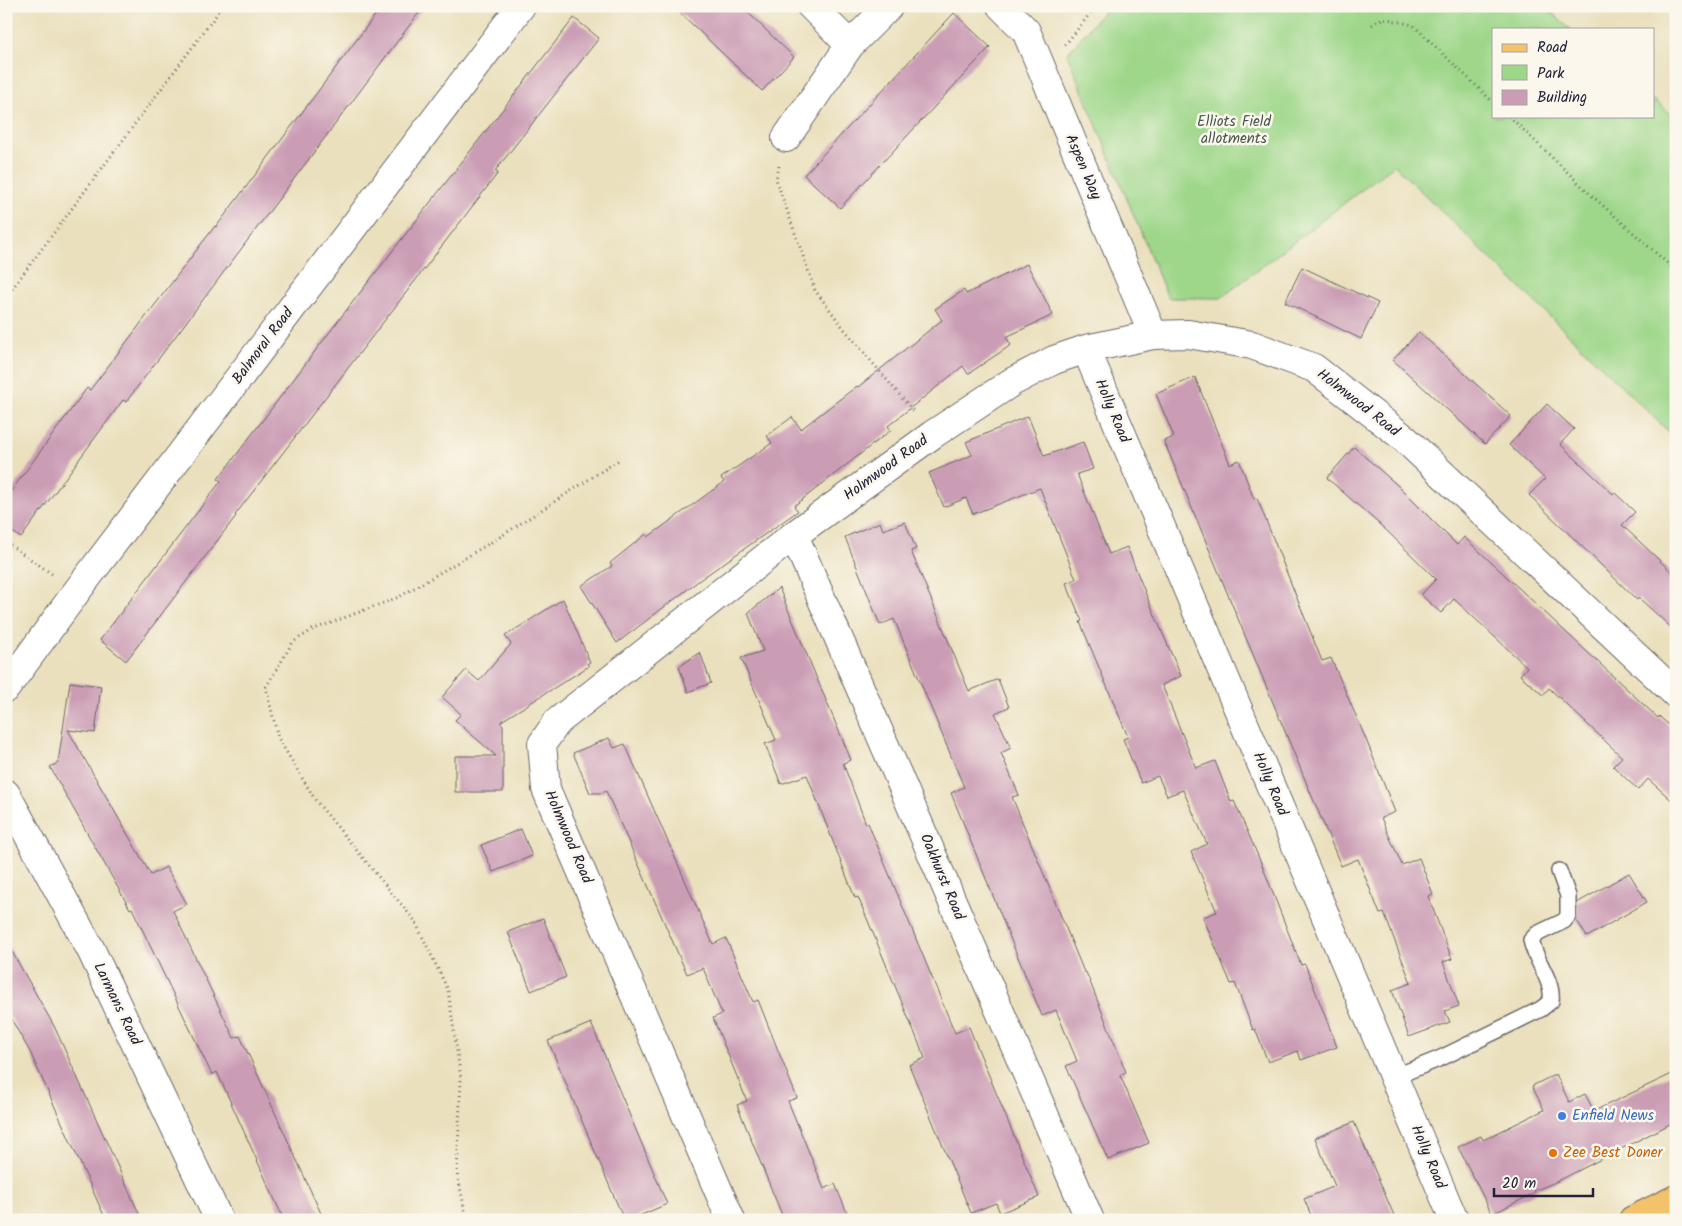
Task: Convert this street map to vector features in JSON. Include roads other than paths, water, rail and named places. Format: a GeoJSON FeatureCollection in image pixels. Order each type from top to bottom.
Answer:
{"type":"FeatureCollection","features":[{"type":"Feature","properties":{"kind":"main road"},"geometry":{"type":"LineString","coordinates":[[1633,1220],[1676,1200]]}},
{"type":"Feature","properties":{"kind":"street","name":"Balmoral Road"},"geometry":{"type":"LineString","coordinates":[[6,688],[77,591],[521,6]]}},
{"type":"Feature","properties":{"kind":"street"},"geometry":{"type":"LineString","coordinates":[[811,6],[850,45]]}},
{"type":"Feature","properties":{"kind":"street"},"geometry":{"type":"LineString","coordinates":[[786,138],[850,45],[888,6]]}},
{"type":"Feature","properties":{"kind":"street","name":"Aspen Way"},"geometry":{"type":"LineString","coordinates":[[1002,6],[1026,31],[1153,336]]}},
{"type":"Feature","properties":{"kind":"street","name":"Holmwood Road"},"geometry":{"type":"LineString","coordinates":[[732,1220],[546,789],[542,744],[556,722],[794,535],[932,435],[1012,382],[1054,360],[1086,349],[1153,336],[1188,334],[1252,345],[1314,368],[1404,438],[1676,694]]}},
{"type":"Feature","properties":{"kind":"street","name":"Holly Road"},"geometry":{"type":"LineString","coordinates":[[1086,349],[1454,1220]]}},
{"type":"Feature","properties":{"kind":"street","name":"Oakhurst Road"},"geometry":{"type":"LineString","coordinates":[[794,535],[1090,1220]]}},
{"type":"Feature","properties":{"kind":"street","name":"Larmans Road"},"geometry":{"type":"LineString","coordinates":[[6,794],[91,950],[219,1220]]}},
{"type":"Feature","properties":{"kind":"lane"},"geometry":{"type":"LineString","coordinates":[[1394,1077],[1442,1058],[1541,1010],[1551,1001],[1552,992],[1533,950],[1531,940],[1537,934],[1564,921],[1568,916],[1568,896],[1559,871]]}},
{"type":"Feature","properties":{"kind":"place","name":"Enfield News"},"geometry":{"type":"Point","coordinates":[1562,1116]}},
{"type":"Feature","properties":{"kind":"place","name":"Zee Best Doner"},"geometry":{"type":"Point","coordinates":[1553,1153]}},
{"type":"Feature","properties":{"kind":"park label","name":"Elliots Field allotments"},"geometry":{"type":"Point","coordinates":[1234,130]}}]}
